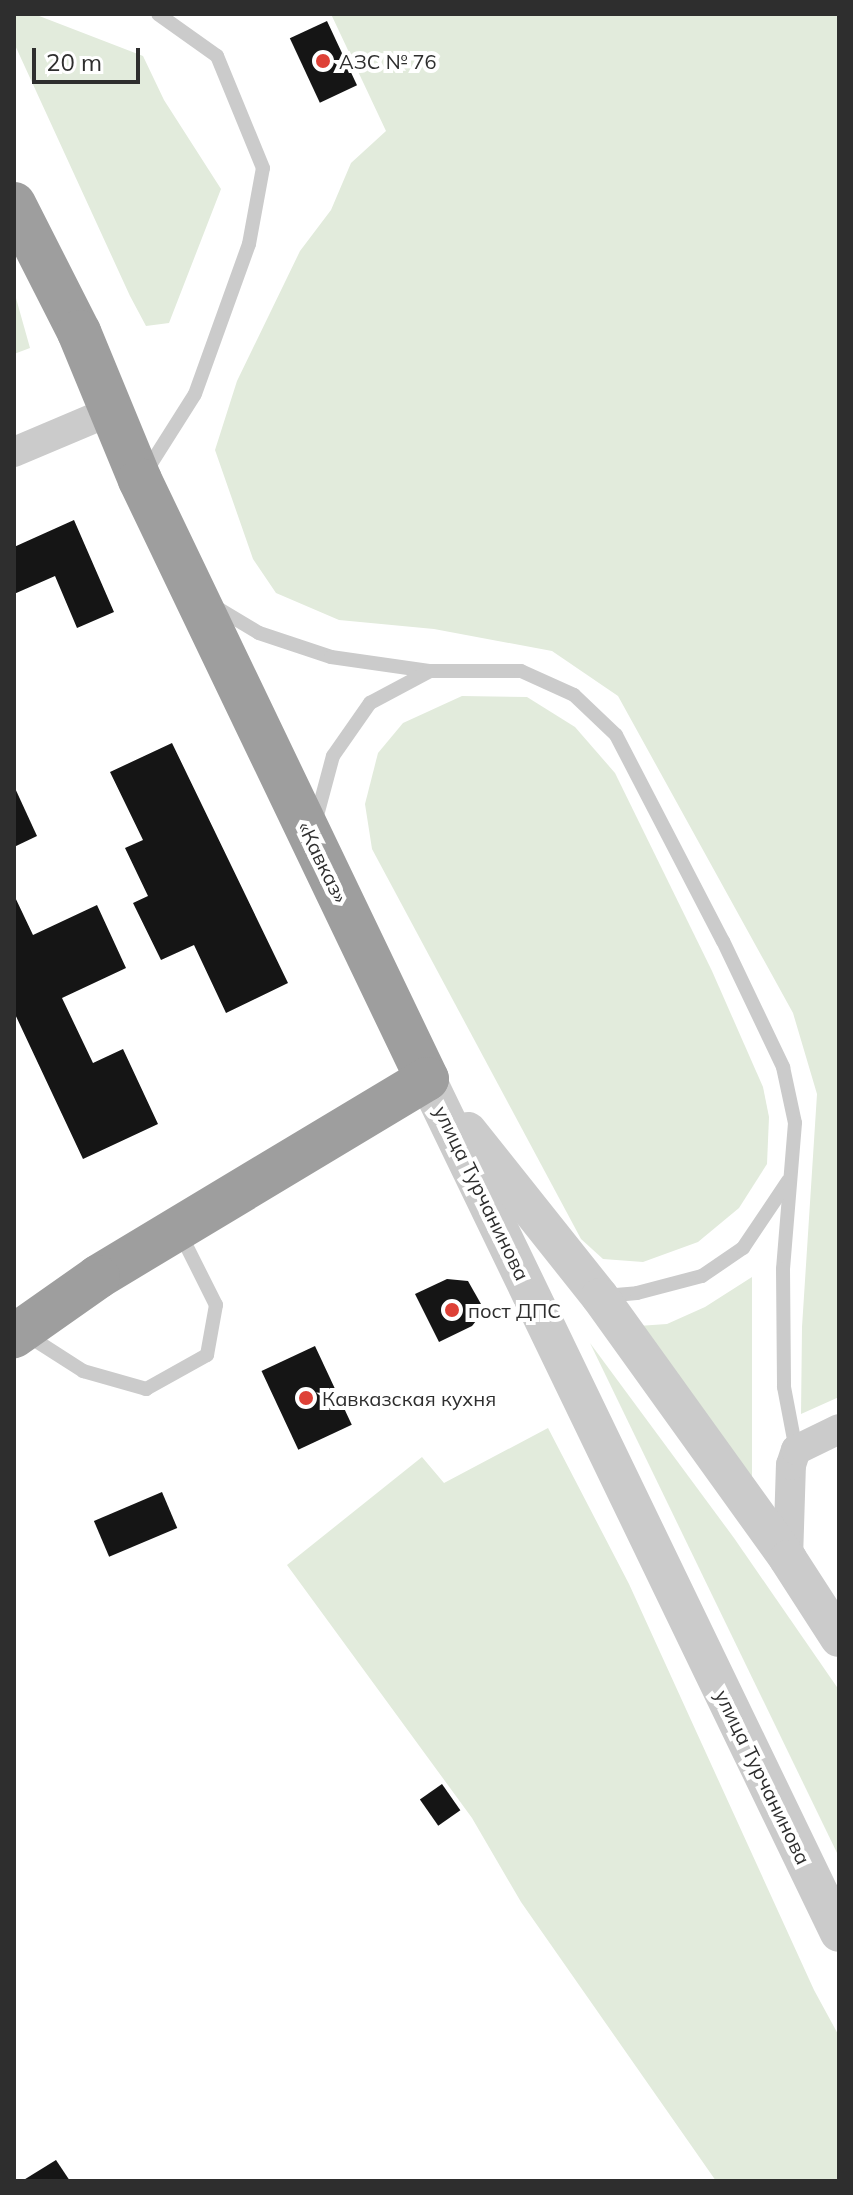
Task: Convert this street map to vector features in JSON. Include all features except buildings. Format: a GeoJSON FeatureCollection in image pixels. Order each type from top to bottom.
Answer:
{"type":"FeatureCollection","features":[{"type":"Feature","properties":{"kind":"highway","name":"«Кавказ»"},"geometry":{"type":"LineString","coordinates":[[14,204],[79,332],[140,480],[427,1079]]}},
{"type":"Feature","properties":{"kind":"highway"},"geometry":{"type":"LineString","coordinates":[[16,1331],[98,1277],[427,1079]]}},
{"type":"Feature","properties":{"kind":"street"},"geometry":{"type":"LineString","coordinates":[[14,452],[111,411]]}},
{"type":"Feature","properties":{"kind":"street","name":"улица Турчанинова"},"geometry":{"type":"LineString","coordinates":[[427,1079],[600,1297],[788,1559],[839,1638]]}},
{"type":"Feature","properties":{"kind":"street","name":"улица Турчанинова"},"geometry":{"type":"LineString","coordinates":[[427,1079],[839,1933]]}},
{"type":"Feature","properties":{"kind":"street"},"geometry":{"type":"LineString","coordinates":[[788,1559],[791,1465],[796,1450],[839,1429]]}},
{"type":"Feature","properties":{"kind":"lane"},"geometry":{"type":"LineString","coordinates":[[140,480],[195,394],[249,244],[263,168],[217,56],[158,14]]}},
{"type":"Feature","properties":{"kind":"lane"},"geometry":{"type":"LineString","coordinates":[[195,595],[259,633],[331,657],[430,671],[521,671],[574,695],[616,735],[723,941],[783,1067],[795,1123],[783,1269],[784,1387],[796,1450]]}},
{"type":"Feature","properties":{"kind":"lane"},"geometry":{"type":"LineString","coordinates":[[311,838],[333,756],[370,703],[430,671]]}},
{"type":"Feature","properties":{"kind":"lane"},"geometry":{"type":"LineString","coordinates":[[600,1297],[637,1293],[702,1276],[743,1248],[791,1177]]}},
{"type":"Feature","properties":{"kind":"lane"},"geometry":{"type":"LineString","coordinates":[[16,1331],[83,1371],[146,1389],[207,1355],[216,1305],[178,1229]]}},
{"type":"Feature","properties":{"kind":"green space"},"geometry":{"type":"Polygon","coordinates":[[[14,14],[34,14],[143,56],[164,100],[221,189],[169,323],[146,326],[130,296],[14,43],[14,14]]]}},
{"type":"Feature","properties":{"kind":"green space"},"geometry":{"type":"Polygon","coordinates":[[[331,14],[839,14],[839,1397],[801,1414],[802,1327],[817,1094],[793,1013],[618,696],[552,651],[434,629],[339,620],[276,593],[253,559],[215,450],[237,381],[300,251],[331,210],[351,163],[386,131],[331,14]]]}},
{"type":"Feature","properties":{"kind":"green space"},"geometry":{"type":"Polygon","coordinates":[[[14,291],[30,348],[14,354],[14,291]]]}},
{"type":"Feature","properties":{"kind":"green space"},"geometry":{"type":"Polygon","coordinates":[[[462,696],[527,697],[575,727],[615,773],[712,971],[763,1087],[769,1117],[767,1164],[739,1208],[698,1242],[643,1262],[603,1259],[581,1239],[372,849],[365,804],[378,753],[403,723],[462,696]]]}},
{"type":"Feature","properties":{"kind":"green space"},"geometry":{"type":"Polygon","coordinates":[[[752,1277],[752,1479],[638,1326],[667,1324],[705,1307],[752,1277]]]}},
{"type":"Feature","properties":{"kind":"green space"},"geometry":{"type":"Polygon","coordinates":[[[590,1343],[734,1538],[839,1690],[839,1857],[590,1343]]]}},
{"type":"Feature","properties":{"kind":"green space"},"geometry":{"type":"Polygon","coordinates":[[[548,1428],[629,1584],[814,1990],[839,2036],[839,2181],[716,2181],[521,1902],[472,1818],[287,1565],[422,1457],[444,1483],[548,1428]]]}},
{"type":"Feature","properties":{"kind":"place","name":"АЗС № 76"},"geometry":{"type":"Point","coordinates":[323,61]}},
{"type":"Feature","properties":{"kind":"place","name":"пост ДПС"},"geometry":{"type":"Point","coordinates":[452,1310]}},
{"type":"Feature","properties":{"kind":"place","name":"Кавказская кухня"},"geometry":{"type":"Point","coordinates":[306,1398]}}]}
